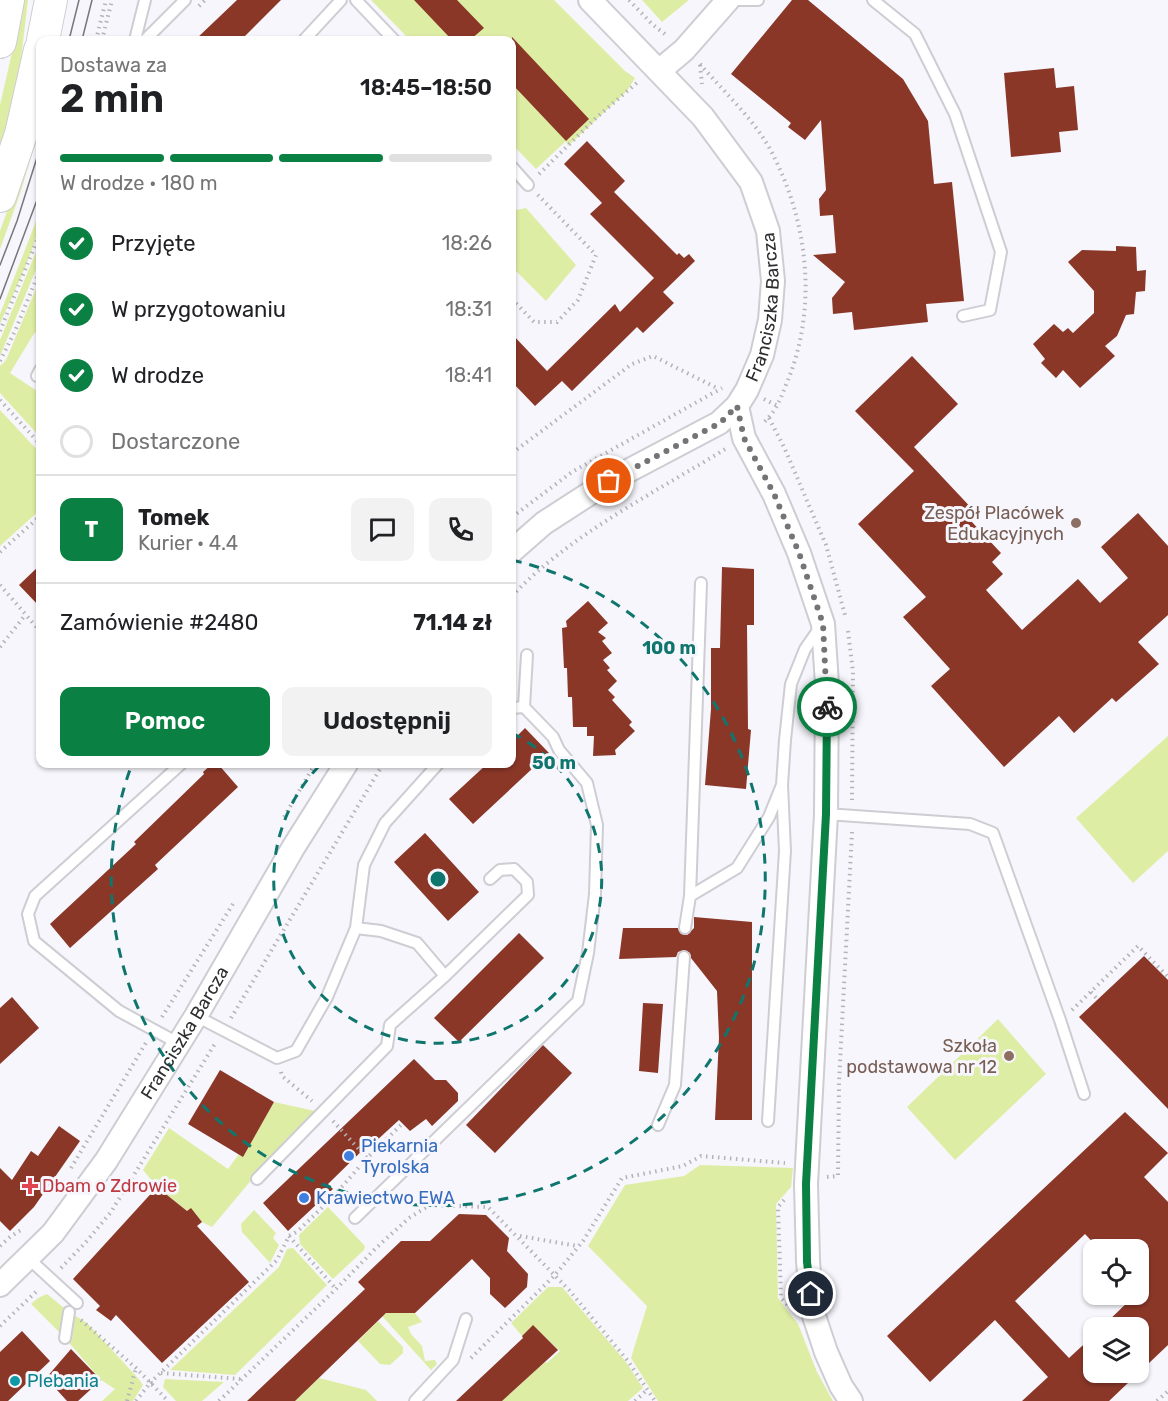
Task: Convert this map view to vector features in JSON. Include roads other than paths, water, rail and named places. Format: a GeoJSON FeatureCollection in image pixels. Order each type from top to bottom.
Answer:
{"type":"FeatureCollection","features":[{"type":"Feature","properties":{"kind":"main road"},"geometry":{"type":"LineString","coordinates":[[0,42],[8,0]]}},
{"type":"Feature","properties":{"kind":"main road"},"geometry":{"type":"LineString","coordinates":[[44,36],[51,0]]}},
{"type":"Feature","properties":{"kind":"main road"},"geometry":{"type":"LineString","coordinates":[[0,196],[21,134],[36,68]]}},
{"type":"Feature","properties":{"kind":"street","name":"Franciszka Barcza"},"geometry":{"type":"LineString","coordinates":[[516,548],[544,523],[609,481],[720,423],[737,406],[747,390],[762,355],[770,320],[772,281],[768,231],[751,182],[703,117],[651,75],[590,0]]}},
{"type":"Feature","properties":{"kind":"street"},"geometry":{"type":"LineString","coordinates":[[651,75],[684,50],[728,0]]}},
{"type":"Feature","properties":{"kind":"street"},"geometry":{"type":"LineString","coordinates":[[737,406],[744,438],[774,494],[799,553],[823,624],[827,684],[826,814],[806,1184],[807,1262],[812,1310],[826,1352],[841,1386],[851,1401]]}},
{"type":"Feature","properties":{"kind":"street","name":"Franciszka Barcza"},"geometry":{"type":"LineString","coordinates":[[2,1278],[28,1258],[53,1233],[106,1161],[196,1016],[293,848],[343,768]]}},
{"type":"Feature","properties":{"kind":"lane"},"geometry":{"type":"LineString","coordinates":[[136,36],[145,0]]}},
{"type":"Feature","properties":{"kind":"lane"},"geometry":{"type":"LineString","coordinates":[[149,36],[185,0]]}},
{"type":"Feature","properties":{"kind":"lane"},"geometry":{"type":"LineString","coordinates":[[308,36],[340,0]]}},
{"type":"Feature","properties":{"kind":"lane"},"geometry":{"type":"LineString","coordinates":[[356,0],[390,36]]}},
{"type":"Feature","properties":{"kind":"lane"},"geometry":{"type":"LineString","coordinates":[[738,0],[758,0]]}},
{"type":"Feature","properties":{"kind":"lane"},"geometry":{"type":"LineString","coordinates":[[873,0],[915,34],[955,114],[1001,252],[990,310],[963,316]]}},
{"type":"Feature","properties":{"kind":"lane"},"geometry":{"type":"LineString","coordinates":[[516,172],[528,185]]}},
{"type":"Feature","properties":{"kind":"lane"},"geometry":{"type":"LineString","coordinates":[[685,928],[690,896],[701,583]]}},
{"type":"Feature","properties":{"kind":"lane"},"geometry":{"type":"LineString","coordinates":[[768,1121],[785,851],[782,785],[791,684],[805,649],[823,624]]}},
{"type":"Feature","properties":{"kind":"lane"},"geometry":{"type":"LineString","coordinates":[[355,1218],[578,1001],[588,953],[595,894],[597,825],[587,783],[559,750],[553,737],[524,707],[527,655]]}},
{"type":"Feature","properties":{"kind":"lane"},"geometry":{"type":"LineString","coordinates":[[516,708],[524,707]]}},
{"type":"Feature","properties":{"kind":"lane"},"geometry":{"type":"LineString","coordinates":[[177,768],[35,896],[28,914],[34,941],[119,1011],[178,1043]]}},
{"type":"Feature","properties":{"kind":"lane"},"geometry":{"type":"LineString","coordinates":[[196,1016],[277,1058],[296,1051],[327,998],[356,928],[364,865],[385,823],[434,768]]}},
{"type":"Feature","properties":{"kind":"lane"},"geometry":{"type":"LineString","coordinates":[[690,896],[736,868],[769,817],[782,785]]}},
{"type":"Feature","properties":{"kind":"lane"},"geometry":{"type":"LineString","coordinates":[[826,814],[970,824],[993,833],[1084,1094]]}},
{"type":"Feature","properties":{"kind":"lane"},"geometry":{"type":"LineString","coordinates":[[257,1179],[387,1046],[390,1025],[445,976],[528,895],[527,882],[514,868],[500,870],[490,879]]}},
{"type":"Feature","properties":{"kind":"lane"},"geometry":{"type":"LineString","coordinates":[[356,928],[381,931],[417,943],[445,976]]}},
{"type":"Feature","properties":{"kind":"lane"},"geometry":{"type":"LineString","coordinates":[[658,1125],[675,1085],[684,957]]}},
{"type":"Feature","properties":{"kind":"lane"},"geometry":{"type":"LineString","coordinates":[[28,1258],[77,1303]]}},
{"type":"Feature","properties":{"kind":"lane"},"geometry":{"type":"LineString","coordinates":[[64,1338],[69,1312]]}},
{"type":"Feature","properties":{"kind":"lane"},"geometry":{"type":"LineString","coordinates":[[415,1401],[453,1359],[466,1319]]}},
{"type":"Feature","properties":{"kind":"tram line"},"geometry":{"type":"LineString","coordinates":[[70,36],[79,0]]}},
{"type":"Feature","properties":{"kind":"tram line"},"geometry":{"type":"LineString","coordinates":[[83,36],[92,0]]}},
{"type":"Feature","properties":{"kind":"tram line"},"geometry":{"type":"LineString","coordinates":[[0,265],[36,161]]}},
{"type":"Feature","properties":{"kind":"tram line"},"geometry":{"type":"LineString","coordinates":[[0,299],[36,203]]}},
{"type":"Feature","properties":{"kind":"place","name":"Zespół Placówek Edukacyjnych"},"geometry":{"type":"Point","coordinates":[1076,523]}},
{"type":"Feature","properties":{"kind":"place","name":"Szkoła podstawowa nr 12"},"geometry":{"type":"Point","coordinates":[1009,1056]}},
{"type":"Feature","properties":{"kind":"place","name":"Piekarnia Tyrolska"},"geometry":{"type":"Point","coordinates":[349,1156]}},
{"type":"Feature","properties":{"kind":"place","name":"Dbam o Zdrowie"},"geometry":{"type":"Point","coordinates":[30,1186]}},
{"type":"Feature","properties":{"kind":"place","name":"Krawiectwo EWA"},"geometry":{"type":"Point","coordinates":[304,1198]}},
{"type":"Feature","properties":{"kind":"place","name":"Plebania"},"geometry":{"type":"Point","coordinates":[15,1381]}}]}
